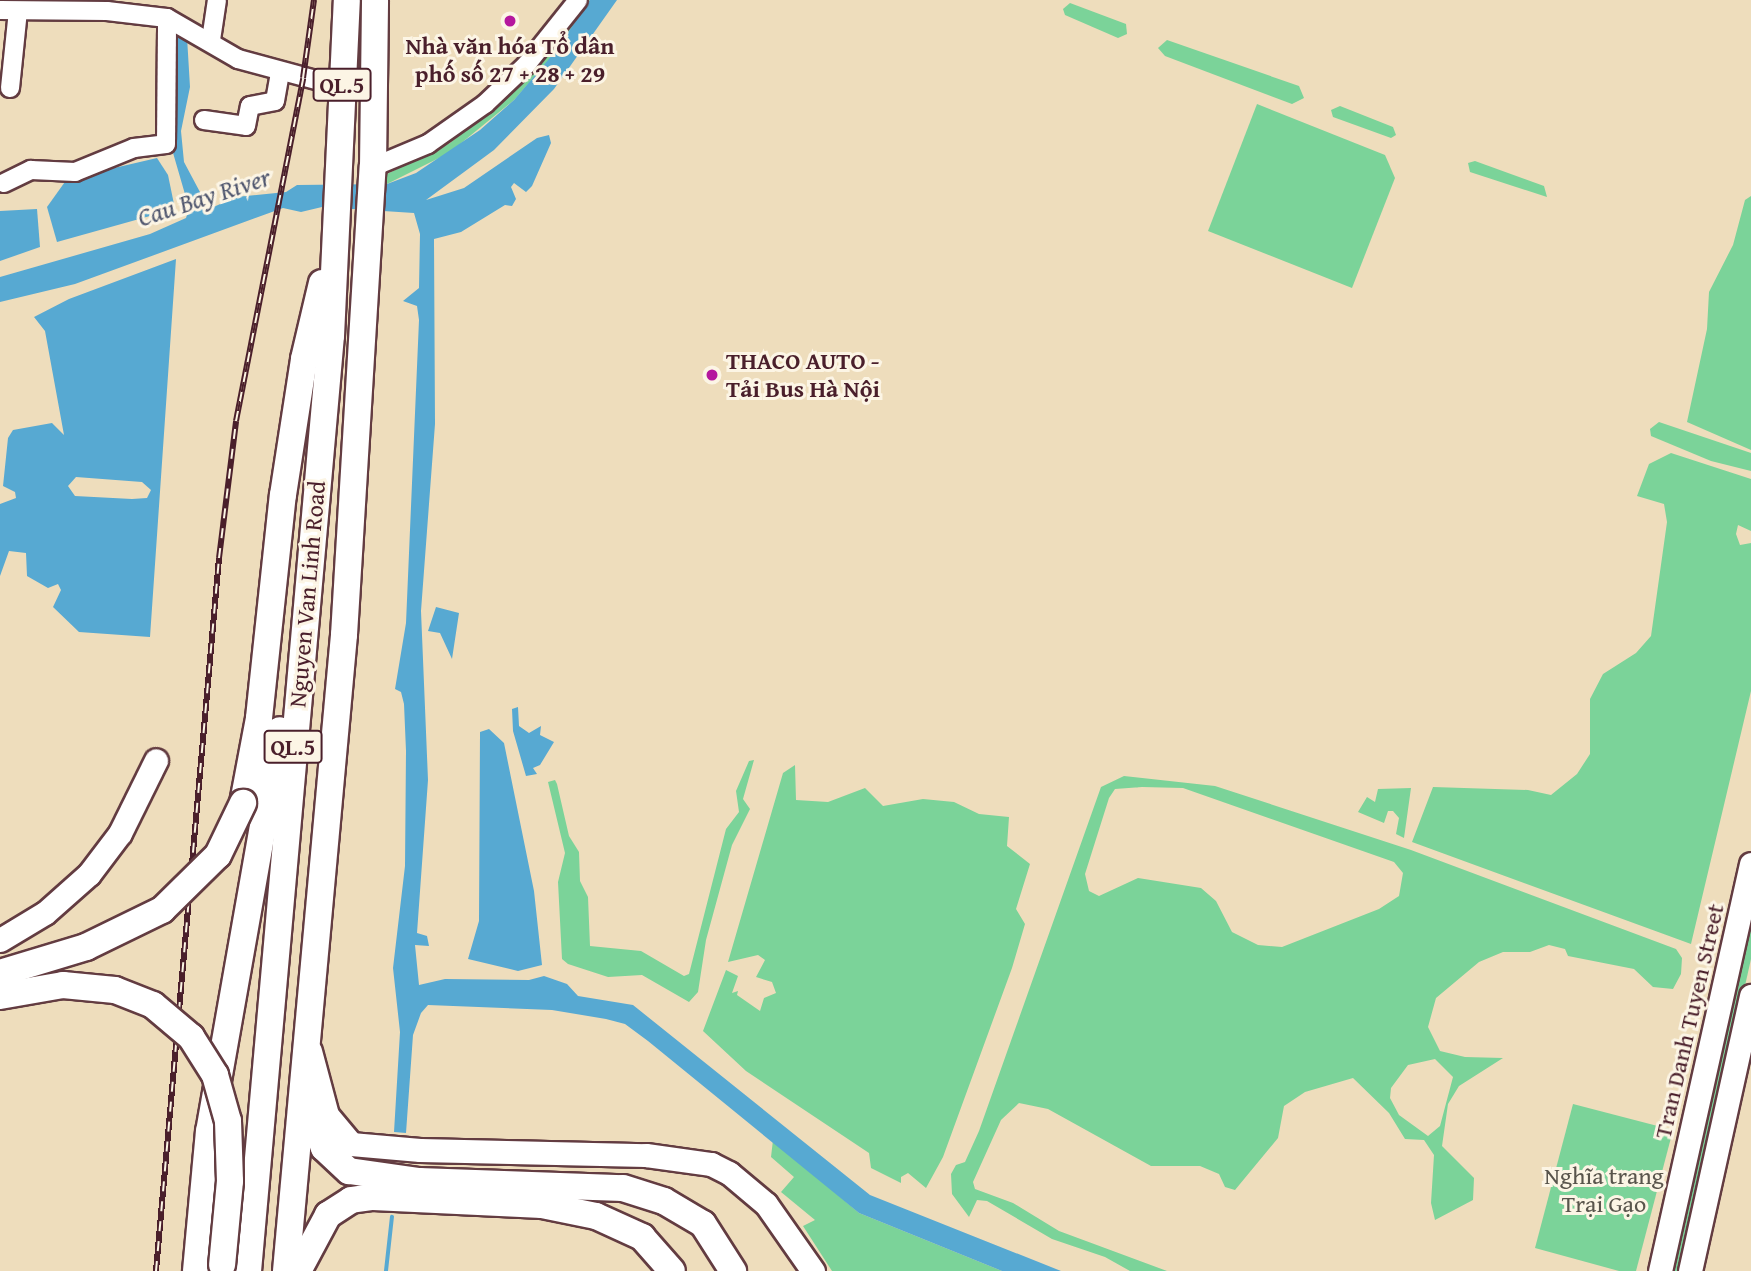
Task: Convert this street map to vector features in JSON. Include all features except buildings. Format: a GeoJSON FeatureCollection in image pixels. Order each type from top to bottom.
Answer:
{"type":"FeatureCollection","features":[{"type":"Feature","properties":{"kind":"highway","name":"Nguyen Van Linh Road"},"geometry":{"type":"LineString","coordinates":[[248,1271],[331,336],[347,0]]}},
{"type":"Feature","properties":{"kind":"highway","name":"Nguyen Van Linh Road"},"geometry":{"type":"LineString","coordinates":[[286,1271],[344,635],[372,168],[375,0]]}},
{"type":"Feature","properties":{"kind":"highway"},"geometry":{"type":"LineString","coordinates":[[0,973],[86,947],[162,909],[218,855],[243,803],[259,718],[283,495],[303,359],[336,224]]}},
{"type":"Feature","properties":{"kind":"highway"},"geometry":{"type":"LineString","coordinates":[[196,1271],[209,1132],[264,808],[305,608]]}},
{"type":"Feature","properties":{"kind":"highway"},"geometry":{"type":"LineString","coordinates":[[0,996],[63,985],[115,990],[153,1005],[191,1037],[215,1075],[227,1112],[230,1181],[222,1268]]}},
{"type":"Feature","properties":{"kind":"highway"},"geometry":{"type":"LineString","coordinates":[[303,1084],[315,1129],[335,1162],[364,1175],[419,1181],[623,1188],[664,1201],[703,1224],[733,1271]]}},
{"type":"Feature","properties":{"kind":"highway"},"geometry":{"type":"LineString","coordinates":[[298,1271],[328,1215],[351,1200],[373,1197],[542,1205],[596,1216],[642,1237],[672,1271]]}},
{"type":"Feature","properties":{"kind":"main road"},"geometry":{"type":"LineString","coordinates":[[0,940],[45,913],[89,874],[120,833],[156,760]]}},
{"type":"Feature","properties":{"kind":"main road","name":"Tran Danh Tuyen Street"},"geometry":{"type":"LineString","coordinates":[[1660,1271],[1751,864]]}},
{"type":"Feature","properties":{"kind":"main road"},"geometry":{"type":"LineString","coordinates":[[1690,1271],[1751,996]]}},
{"type":"Feature","properties":{"kind":"main road"},"geometry":{"type":"LineString","coordinates":[[307,1037],[321,1097],[337,1132],[351,1144],[367,1148],[420,1150],[609,1153],[711,1164],[729,1173],[766,1204],[813,1271]]}},
{"type":"Feature","properties":{"kind":"main road"},"geometry":{"type":"LineString","coordinates":[[419,1181],[420,1150]]}},
{"type":"Feature","properties":{"kind":"street"},"geometry":{"type":"LineString","coordinates":[[211,40],[217,0]]}},
{"type":"Feature","properties":{"kind":"street"},"geometry":{"type":"LineString","coordinates":[[372,168],[428,144],[485,104],[526,65],[579,0]]}},
{"type":"Feature","properties":{"kind":"street"},"geometry":{"type":"LineString","coordinates":[[10,88],[9,11],[107,11],[167,18],[211,40],[238,59],[342,87]]}},
{"type":"Feature","properties":{"kind":"street"},"geometry":{"type":"LineString","coordinates":[[4,183],[31,170],[75,172],[134,148],[166,144],[167,18]]}},
{"type":"Feature","properties":{"kind":"street"},"geometry":{"type":"LineString","coordinates":[[204,120],[246,126],[250,106],[275,102],[280,72]]}},
{"type":"Feature","properties":{"kind":"green space"},"geometry":{"type":"Polygon","coordinates":[[[583,0],[590,0],[554,54],[514,100],[449,153],[387,184],[387,174],[450,143],[487,113],[583,0]]]}},
{"type":"Feature","properties":{"kind":"green space"},"geometry":{"type":"Polygon","coordinates":[[[1070,3],[1126,24],[1127,34],[1118,38],[1065,15],[1063,9],[1070,3]]]}},
{"type":"Feature","properties":{"kind":"green space"},"geometry":{"type":"Polygon","coordinates":[[[1167,40],[1299,86],[1304,98],[1292,104],[1165,56],[1158,48],[1167,40]]]}},
{"type":"Feature","properties":{"kind":"green space"},"geometry":{"type":"Polygon","coordinates":[[[1257,104],[1385,155],[1395,178],[1352,288],[1208,231],[1257,104]]]}},
{"type":"Feature","properties":{"kind":"green space"},"geometry":{"type":"Polygon","coordinates":[[[1340,106],[1393,127],[1396,135],[1391,138],[1333,117],[1331,110],[1340,106]]]}},
{"type":"Feature","properties":{"kind":"green space"},"geometry":{"type":"Polygon","coordinates":[[[1475,161],[1544,186],[1547,197],[1470,172],[1468,163],[1475,161]]]}},
{"type":"Feature","properties":{"kind":"green space"},"geometry":{"type":"Polygon","coordinates":[[[1751,196],[1751,450],[1687,422],[1707,329],[1709,292],[1733,245],[1745,200],[1751,196]]]}},
{"type":"Feature","properties":{"kind":"green space"},"geometry":{"type":"Polygon","coordinates":[[[1659,422],[1751,453],[1751,471],[1711,461],[1651,436],[1650,429],[1659,422]]]}},
{"type":"Feature","properties":{"kind":"green space"},"geometry":{"type":"Polygon","coordinates":[[[1671,453],[1751,479],[1751,531],[1738,525],[1736,534],[1740,545],[1751,543],[1751,691],[1691,944],[1412,842],[1433,787],[1528,790],[1551,795],[1577,774],[1590,754],[1590,699],[1603,674],[1636,653],[1651,636],[1667,522],[1664,504],[1637,496],[1649,464],[1671,453]]]}},
{"type":"Feature","properties":{"kind":"green space"},"geometry":{"type":"Polygon","coordinates":[[[754,760],[743,799],[750,809],[732,845],[706,940],[698,992],[689,1002],[642,975],[608,977],[568,964],[562,959],[558,882],[565,853],[548,782],[555,780],[557,784],[569,836],[579,852],[580,881],[588,897],[590,946],[641,951],[684,976],[689,974],[726,829],[739,812],[736,791],[749,761],[754,760]]]}},
{"type":"Feature","properties":{"kind":"green space"},"geometry":{"type":"Polygon","coordinates":[[[795,765],[796,800],[828,802],[865,788],[883,806],[923,799],[954,802],[979,814],[1009,817],[1007,846],[1030,864],[1016,909],[1025,924],[1012,968],[943,1157],[926,1188],[908,1173],[901,1177],[901,1183],[871,1168],[869,1153],[746,1071],[703,1031],[726,970],[738,976],[732,993],[738,991],[737,995],[760,1011],[764,998],[776,993],[772,982],[756,977],[765,960],[758,955],[728,962],[783,773],[795,765]]]}},
{"type":"Feature","properties":{"kind":"green space"},"geometry":{"type":"Polygon","coordinates":[[[1124,776],[1215,786],[1411,850],[1676,949],[1682,958],[1681,974],[1673,989],[1653,987],[1634,969],[1568,956],[1565,949],[1549,945],[1530,952],[1503,952],[1479,962],[1436,998],[1428,1027],[1440,1051],[1465,1057],[1503,1058],[1459,1086],[1448,1104],[1442,1146],[1474,1178],[1473,1200],[1435,1220],[1431,1203],[1434,1155],[1424,1140],[1405,1139],[1389,1113],[1353,1078],[1305,1092],[1284,1106],[1278,1138],[1235,1190],[1225,1187],[1219,1174],[1200,1166],[1151,1166],[1048,1109],[1019,1103],[1001,1120],[973,1182],[975,1189],[1013,1203],[1059,1231],[1167,1271],[1130,1271],[1105,1257],[1052,1239],[987,1201],[977,1200],[969,1217],[952,1194],[951,1174],[956,1165],[965,1162],[979,1131],[1101,787],[1124,776]],[[1183,788],[1115,789],[1109,798],[1085,874],[1089,891],[1099,896],[1138,878],[1201,888],[1216,901],[1232,932],[1258,945],[1282,947],[1379,909],[1399,896],[1403,873],[1394,862],[1183,788]],[[1435,1059],[1408,1065],[1391,1088],[1390,1098],[1399,1115],[1428,1136],[1440,1126],[1453,1077],[1435,1059]]]}},
{"type":"Feature","properties":{"kind":"green space"},"geometry":{"type":"Polygon","coordinates":[[[1411,788],[1404,838],[1396,834],[1399,818],[1393,811],[1388,811],[1384,823],[1358,812],[1367,797],[1375,802],[1378,789],[1411,788]]]}},
{"type":"Feature","properties":{"kind":"green space"},"geometry":{"type":"Polygon","coordinates":[[[1751,928],[1751,959],[1681,1271],[1674,1271],[1751,928]]]}},
{"type":"Feature","properties":{"kind":"green space","name":"Nghĩa trang Trại Gạo"},"geometry":{"type":"Polygon","coordinates":[[[1573,1104],[1673,1130],[1636,1271],[1619,1271],[1535,1248],[1573,1104]]]}},
{"type":"Feature","properties":{"kind":"green space"},"geometry":{"type":"Polygon","coordinates":[[[773,1140],[859,1213],[1002,1271],[832,1271],[803,1226],[815,1220],[781,1192],[794,1177],[771,1157],[773,1140]]]}},
{"type":"Feature","properties":{"kind":"water"},"geometry":{"type":"Polygon","coordinates":[[[590,0],[617,0],[554,89],[494,150],[426,200],[464,188],[537,138],[549,135],[551,143],[532,186],[526,192],[514,183],[511,187],[516,199],[512,206],[505,205],[461,232],[434,239],[435,424],[421,611],[428,780],[417,933],[427,936],[429,946],[415,945],[419,985],[445,979],[529,980],[544,976],[567,984],[578,996],[633,1005],[870,1195],[1061,1271],[1002,1271],[859,1213],[648,1041],[625,1024],[606,1019],[552,1010],[428,1005],[421,1013],[413,1035],[406,1133],[394,1132],[400,1032],[393,968],[405,866],[406,751],[404,704],[401,692],[395,689],[406,623],[419,320],[417,306],[403,301],[419,288],[420,234],[414,213],[322,207],[301,212],[283,208],[75,284],[0,302],[0,277],[150,234],[186,218],[189,208],[169,139],[175,28],[187,37],[190,87],[181,131],[184,162],[209,209],[236,197],[286,192],[297,185],[387,184],[416,173],[480,130],[514,100],[554,53],[590,0]]]}},
{"type":"Feature","properties":{"kind":"water"},"geometry":{"type":"Polygon","coordinates":[[[157,158],[168,175],[175,209],[57,242],[47,207],[67,179],[157,158]]]}},
{"type":"Feature","properties":{"kind":"water"},"geometry":{"type":"Polygon","coordinates":[[[37,209],[40,247],[0,261],[0,211],[37,209]]]}},
{"type":"Feature","properties":{"kind":"water"},"geometry":{"type":"Polygon","coordinates":[[[176,259],[150,637],[79,632],[53,607],[61,590],[58,584],[48,588],[27,576],[26,553],[9,551],[0,576],[0,504],[16,498],[15,492],[3,486],[8,438],[13,430],[52,423],[64,435],[45,331],[34,317],[69,299],[176,259]],[[76,477],[68,486],[75,496],[147,498],[151,490],[142,482],[76,477]]]}},
{"type":"Feature","properties":{"kind":"water"},"geometry":{"type":"Polygon","coordinates":[[[436,607],[459,613],[452,659],[440,633],[428,631],[436,607]]]}},
{"type":"Feature","properties":{"kind":"water"},"geometry":{"type":"Polygon","coordinates":[[[518,707],[519,726],[529,733],[541,726],[540,735],[554,742],[540,765],[533,768],[537,774],[526,776],[513,731],[512,709],[518,707]]]}},
{"type":"Feature","properties":{"kind":"water"},"geometry":{"type":"Polygon","coordinates":[[[489,729],[504,743],[534,891],[542,965],[518,971],[468,959],[479,921],[480,732],[489,729]]]}},
{"type":"Feature","properties":{"kind":"waterway"},"geometry":{"type":"LineString","coordinates":[[386,1271],[392,1217]]}},
{"type":"Feature","properties":{"kind":"railway"},"geometry":{"type":"LineString","coordinates":[[156,1271],[219,558],[236,421],[303,78],[314,0]]}},
{"type":"Feature","properties":{"kind":"place","name":"Nhà văn hóa Tổ dân phố số 27 + 28 + 29"},"geometry":{"type":"Point","coordinates":[510,21]}},
{"type":"Feature","properties":{"kind":"place","name":"THACO AUTO - Tải Bus Hà Nội"},"geometry":{"type":"Point","coordinates":[712,375]}},
{"type":"Feature","properties":{"kind":"water label","name":"Cau Bay River"},"geometry":{"type":"Point","coordinates":[204,197]}}]}
